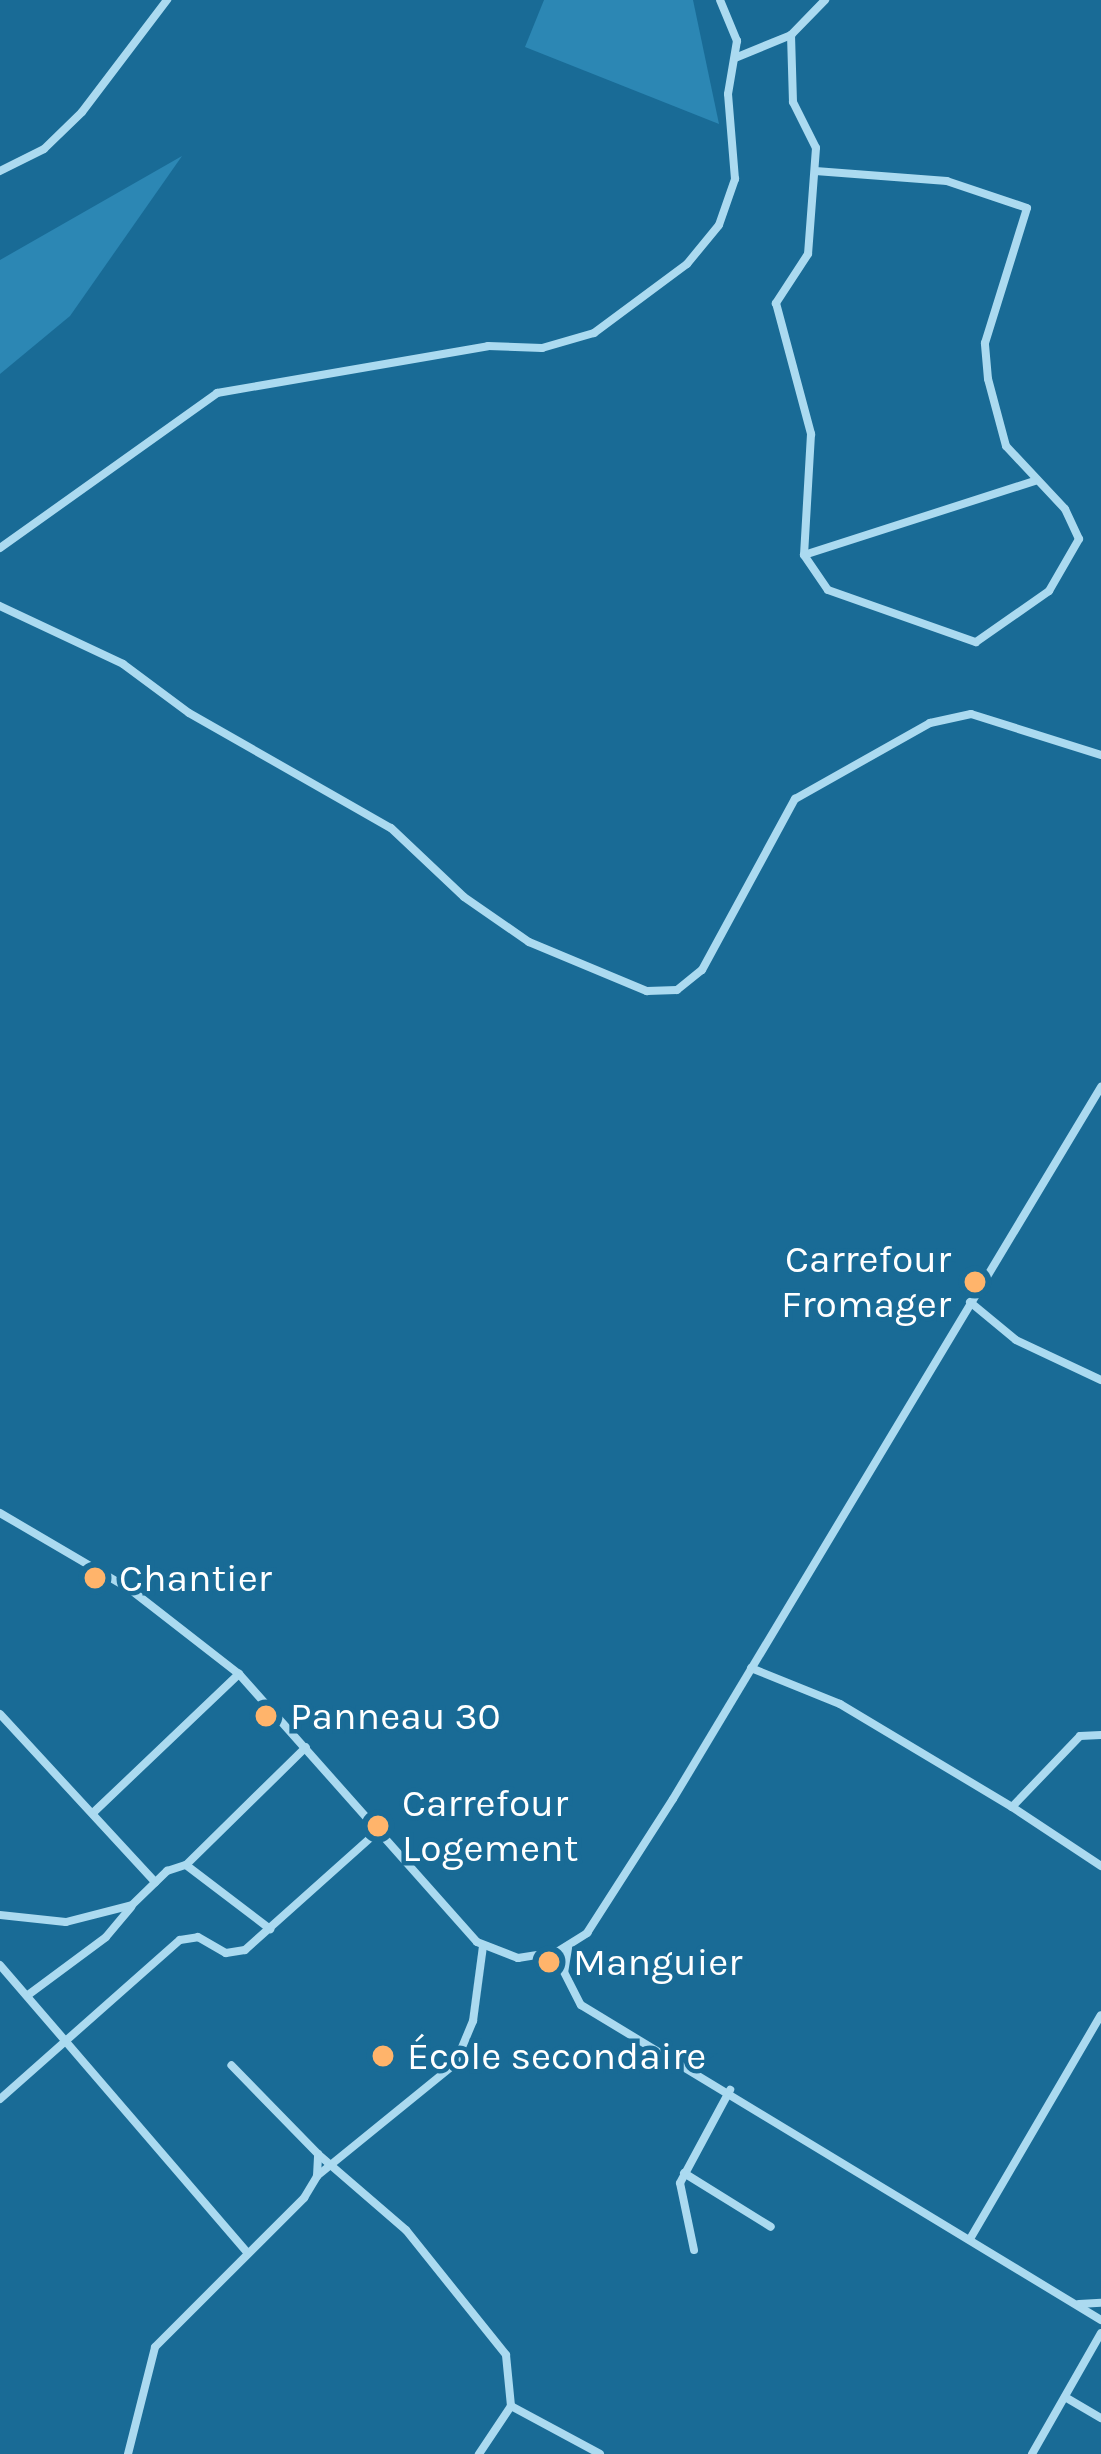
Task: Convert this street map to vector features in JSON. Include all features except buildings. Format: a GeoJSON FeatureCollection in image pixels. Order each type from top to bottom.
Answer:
{"type":"FeatureCollection","features":[{"type":"Feature","properties":{"kind":"street"},"geometry":{"type":"LineString","coordinates":[[0,171],[44,149],[82,112],[167,0]]}},
{"type":"Feature","properties":{"kind":"street"},"geometry":{"type":"LineString","coordinates":[[0,548],[217,393],[488,346],[542,348],[594,333],[686,264],[719,225],[735,179],[728,94],[737,41],[720,0]]}},
{"type":"Feature","properties":{"kind":"street"},"geometry":{"type":"LineString","coordinates":[[734,58],[791,35],[825,0]]}},
{"type":"Feature","properties":{"kind":"street"},"geometry":{"type":"LineString","coordinates":[[791,35],[793,102],[814,133],[815,172],[808,254],[776,303],[811,434],[804,555],[828,590],[976,642],[1049,591],[1079,539],[1003,438],[985,357],[1026,215],[1023,201],[947,181],[815,172]]}},
{"type":"Feature","properties":{"kind":"street"},"geometry":{"type":"LineString","coordinates":[[804,555],[1037,479]]}},
{"type":"Feature","properties":{"kind":"street"},"geometry":{"type":"LineString","coordinates":[[0,606],[123,664],[208,725],[391,828],[464,897],[529,942],[647,991],[677,990],[702,970],[794,799],[947,713],[1021,724],[1101,755]]}},
{"type":"Feature","properties":{"kind":"street"},"geometry":{"type":"LineString","coordinates":[[0,1513],[131,1590],[239,1674],[483,1946],[532,1958],[568,1947],[597,1918],[752,1668],[1101,1087]]}},
{"type":"Feature","properties":{"kind":"street"},"geometry":{"type":"LineString","coordinates":[[970,1302],[1016,1340],[1101,1380]]}},
{"type":"Feature","properties":{"kind":"street"},"geometry":{"type":"LineString","coordinates":[[752,1668],[841,1704],[1101,1866]]}},
{"type":"Feature","properties":{"kind":"street"},"geometry":{"type":"LineString","coordinates":[[95,1811],[239,1674]]}},
{"type":"Feature","properties":{"kind":"street"},"geometry":{"type":"LineString","coordinates":[[0,1714],[95,1811],[155,1882]]}},
{"type":"Feature","properties":{"kind":"street"},"geometry":{"type":"LineString","coordinates":[[1012,1807],[1080,1736],[1101,1736]]}},
{"type":"Feature","properties":{"kind":"street"},"geometry":{"type":"LineString","coordinates":[[28,1995],[106,1937],[155,1882],[186,1865],[306,1747]]}},
{"type":"Feature","properties":{"kind":"street"},"geometry":{"type":"LineString","coordinates":[[0,2099],[180,1940],[198,1936],[238,1953],[378,1831]]}},
{"type":"Feature","properties":{"kind":"street"},"geometry":{"type":"LineString","coordinates":[[186,1865],[270,1929]]}},
{"type":"Feature","properties":{"kind":"street"},"geometry":{"type":"LineString","coordinates":[[0,1915],[66,1922],[132,1905]]}},
{"type":"Feature","properties":{"kind":"street"},"geometry":{"type":"LineString","coordinates":[[128,2454],[154,2347],[317,2176],[455,2064],[473,2021],[483,1946]]}},
{"type":"Feature","properties":{"kind":"street"},"geometry":{"type":"LineString","coordinates":[[568,1947],[571,1997],[1101,2320]]}},
{"type":"Feature","properties":{"kind":"street"},"geometry":{"type":"LineString","coordinates":[[0,1965],[248,2253]]}},
{"type":"Feature","properties":{"kind":"street"},"geometry":{"type":"LineString","coordinates":[[970,2239],[1101,2014]]}},
{"type":"Feature","properties":{"kind":"street"},"geometry":{"type":"LineString","coordinates":[[231,2065],[317,2154],[337,2164],[494,2331],[512,2378],[511,2405],[479,2454]]}},
{"type":"Feature","properties":{"kind":"street"},"geometry":{"type":"LineString","coordinates":[[694,2250],[680,2201],[684,2173],[730,2090]]}},
{"type":"Feature","properties":{"kind":"street"},"geometry":{"type":"LineString","coordinates":[[317,2154],[317,2176]]}},
{"type":"Feature","properties":{"kind":"street"},"geometry":{"type":"LineString","coordinates":[[684,2173],[771,2228]]}},
{"type":"Feature","properties":{"kind":"street"},"geometry":{"type":"LineString","coordinates":[[1078,2305],[1101,2302]]}},
{"type":"Feature","properties":{"kind":"street"},"geometry":{"type":"LineString","coordinates":[[1032,2454],[1101,2332]]}},
{"type":"Feature","properties":{"kind":"street"},"geometry":{"type":"LineString","coordinates":[[1065,2397],[1101,2418]]}},
{"type":"Feature","properties":{"kind":"street"},"geometry":{"type":"LineString","coordinates":[[511,2405],[600,2454]]}},
{"type":"Feature","properties":{"kind":"shaded area"},"geometry":{"type":"Polygon","coordinates":[[[544,0],[693,0],[719,124],[525,47],[544,0]]]}},
{"type":"Feature","properties":{"kind":"shaded area"},"geometry":{"type":"Polygon","coordinates":[[[182,156],[70,316],[0,374],[0,260],[182,156]]]}},
{"type":"Feature","properties":{"kind":"place","name":"Carrefour Fromager"},"geometry":{"type":"Point","coordinates":[975,1282]}},
{"type":"Feature","properties":{"kind":"place","name":"Chantier"},"geometry":{"type":"Point","coordinates":[95,1578]}},
{"type":"Feature","properties":{"kind":"place","name":"Panneau 30"},"geometry":{"type":"Point","coordinates":[266,1716]}},
{"type":"Feature","properties":{"kind":"place","name":"Carrefour Logement"},"geometry":{"type":"Point","coordinates":[378,1826]}},
{"type":"Feature","properties":{"kind":"place","name":"Manguier"},"geometry":{"type":"Point","coordinates":[549,1962]}},
{"type":"Feature","properties":{"kind":"place","name":"École secondaire"},"geometry":{"type":"Point","coordinates":[383,2056]}}]}
